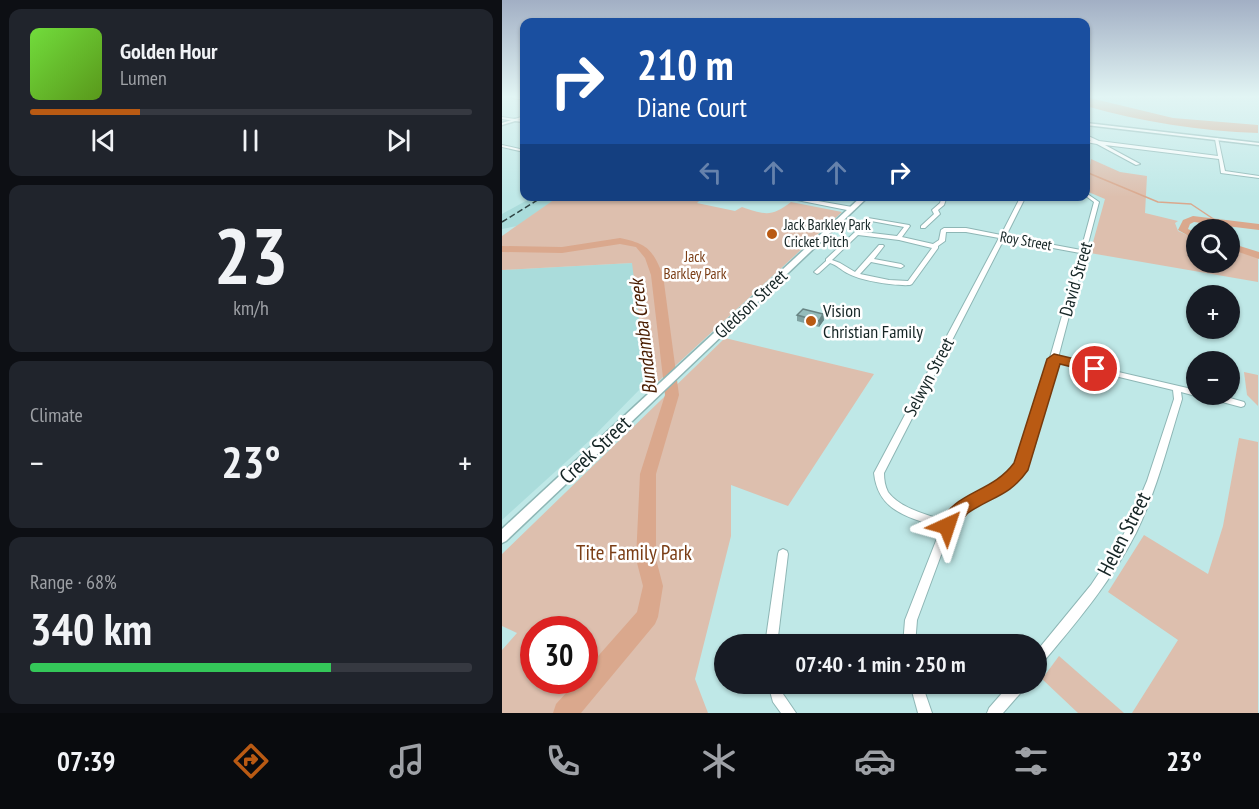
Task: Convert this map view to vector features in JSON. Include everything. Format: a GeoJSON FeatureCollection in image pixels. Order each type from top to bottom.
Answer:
{"type":"FeatureCollection","features":[{"type":"Feature","properties":{"kind":"street"},"geometry":{"type":"LineString","coordinates":[[1141,130],[1258,144]]}},
{"type":"Feature","properties":{"kind":"street"},"geometry":{"type":"LineString","coordinates":[[1090,138],[1138,164]]}},
{"type":"Feature","properties":{"kind":"street"},"geometry":{"type":"LineString","coordinates":[[1217,139],[1222,170],[1258,177]]}},
{"type":"Feature","properties":{"kind":"street"},"geometry":{"type":"LineString","coordinates":[[1090,142],[1220,158]]}},
{"type":"Feature","properties":{"kind":"street"},"geometry":{"type":"LineString","coordinates":[[502,147],[520,150]]}},
{"type":"Feature","properties":{"kind":"street","name":"David Street"},"geometry":{"type":"LineString","coordinates":[[910,634],[911,620],[947,526],[960,508],[997,490],[1013,478],[1022,465],[1098,202],[1090,197]]}},
{"type":"Feature","properties":{"kind":"street"},"geometry":{"type":"LineString","coordinates":[[805,201],[852,210]]}},
{"type":"Feature","properties":{"kind":"street","name":"Gledson Street"},"geometry":{"type":"LineString","coordinates":[[689,362],[861,201]]}},
{"type":"Feature","properties":{"kind":"street"},"geometry":{"type":"LineString","coordinates":[[923,227],[937,214],[935,210],[943,201]]}},
{"type":"Feature","properties":{"kind":"street","name":"Selwyn Street"},"geometry":{"type":"LineString","coordinates":[[947,526],[897,507],[883,493],[879,473],[1021,201]]}},
{"type":"Feature","properties":{"kind":"street"},"geometry":{"type":"LineString","coordinates":[[817,272],[826,260],[860,232],[868,220],[878,219],[907,226],[899,238]]}},
{"type":"Feature","properties":{"kind":"street","name":"Roy Street"},"geometry":{"type":"LineString","coordinates":[[935,245],[942,241],[944,230],[968,231],[1084,252]]}},
{"type":"Feature","properties":{"kind":"street"},"geometry":{"type":"LineString","coordinates":[[826,260],[840,263],[849,272],[900,284],[910,284],[936,249],[935,245],[860,232]]}},
{"type":"Feature","properties":{"kind":"street"},"geometry":{"type":"LineString","coordinates":[[857,274],[881,246]]}},
{"type":"Feature","properties":{"kind":"street"},"geometry":{"type":"LineString","coordinates":[[870,260],[901,266]]}},
{"type":"Feature","properties":{"kind":"street"},"geometry":{"type":"LineString","coordinates":[[1054,359],[1186,390]]}},
{"type":"Feature","properties":{"kind":"street","name":"Creek Street"},"geometry":{"type":"LineString","coordinates":[[502,537],[689,362]]}},
{"type":"Feature","properties":{"kind":"street","name":"Helen Street"},"geometry":{"type":"LineString","coordinates":[[1047,649],[1096,588],[1137,517],[1178,399],[1177,388]]}},
{"type":"Feature","properties":{"kind":"street"},"geometry":{"type":"LineString","coordinates":[[772,634],[783,554]]}},
{"type":"Feature","properties":{"kind":"street"},"geometry":{"type":"LineString","coordinates":[[777,694],[789,713]]}},
{"type":"Feature","properties":{"kind":"street"},"geometry":{"type":"LineString","coordinates":[[919,694],[925,713]]}},
{"type":"Feature","properties":{"kind":"street"},"geometry":{"type":"LineString","coordinates":[[994,713],[1010,694]]}},
{"type":"Feature","properties":{"kind":"shaded area"},"geometry":{"type":"Polygon","coordinates":[[[1219,130],[1258,130],[1258,133],[1219,130]]]}},
{"type":"Feature","properties":{"kind":"shaded area"},"geometry":{"type":"Polygon","coordinates":[[[526,201],[553,201],[517,226],[502,229],[502,214],[526,201]]]}},
{"type":"Feature","properties":{"kind":"shaded area"},"geometry":{"type":"Polygon","coordinates":[[[633,263],[646,383],[589,441],[502,520],[502,270],[633,263]]]}},
{"type":"Feature","properties":{"kind":"green space"},"geometry":{"type":"Polygon","coordinates":[[[1091,159],[1120,172],[1147,176],[1145,213],[1178,221],[1175,223],[1178,231],[1186,235],[1186,270],[1090,253],[1105,199],[1090,193],[1091,159]]]}},
{"type":"Feature","properties":{"kind":"green space","name":"Jack Barkley Park"},"geometry":{"type":"Polygon","coordinates":[[[552,201],[699,201],[697,203],[735,211],[742,207],[768,213],[779,210],[791,202],[842,212],[648,391],[632,263],[502,270],[502,236],[552,201]]]}},
{"type":"Feature","properties":{"kind":"green space"},"geometry":{"type":"Polygon","coordinates":[[[1240,252],[1258,258],[1258,282],[1206,273],[1240,273],[1240,252]]]}},
{"type":"Feature","properties":{"kind":"green space","name":"Tite Family Park"},"geometry":{"type":"Polygon","coordinates":[[[725,338],[874,374],[788,506],[731,485],[731,536],[695,679],[708,713],[502,713],[502,650],[517,633],[502,626],[502,554],[725,338]]]}},
{"type":"Feature","properties":{"kind":"green space"},"geometry":{"type":"Polygon","coordinates":[[[1244,372],[1258,375],[1258,406],[1247,395],[1244,372]]]}},
{"type":"Feature","properties":{"kind":"green space"},"geometry":{"type":"Polygon","coordinates":[[[1239,438],[1258,442],[1258,713],[1132,713],[1178,640],[1108,592],[1144,535],[1208,574],[1223,526],[1239,438]]]}},
{"type":"Feature","properties":{"kind":"green space"},"geometry":{"type":"Polygon","coordinates":[[[1059,656],[1124,713],[1078,713],[1047,684],[1047,672],[1059,656]]]}},
{"type":"Feature","properties":{"kind":"building"},"geometry":{"type":"Polygon","coordinates":[[[803,309],[823,314],[819,321],[797,315],[803,309]]]}},
{"type":"Feature","properties":{"kind":"waterway"},"geometry":{"type":"LineString","coordinates":[[1090,174],[1158,202],[1191,204],[1214,219]]}},
{"type":"Feature","properties":{"kind":"waterway","name":"Bundamba Creek"},"geometry":{"type":"LineString","coordinates":[[1186,222],[1183,230],[1186,232]]}},
{"type":"Feature","properties":{"kind":"waterway","name":"Bundamba Creek"},"geometry":{"type":"LineString","coordinates":[[1240,225],[1259,227]]}},
{"type":"Feature","properties":{"kind":"waterway","name":"Bundamba Creek"},"geometry":{"type":"LineString","coordinates":[[502,249],[562,250],[620,241],[639,245],[650,257],[657,275],[672,395],[648,474],[646,559],[653,586],[647,617],[565,713]]}},
{"type":"Feature","properties":{"kind":"waterway","name":"Bundamba Creek"},"geometry":{"type":"LineString","coordinates":[[1240,249],[1259,256]]}},
{"type":"Feature","properties":{"kind":"railway"},"geometry":{"type":"LineString","coordinates":[[502,222],[536,201]]}},
{"type":"Feature","properties":{"kind":"place","name":"Jack Barkley Park Cricket Pitch"},"geometry":{"type":"Point","coordinates":[772,234]}},
{"type":"Feature","properties":{"kind":"place","name":"Vision Christian Family"},"geometry":{"type":"Point","coordinates":[811,321]}},
{"type":"Feature","properties":{"kind":"route"},"geometry":{"type":"LineString","coordinates":[[947,526],[960,508],[997,490],[1013,478],[1022,465],[1054,359],[1095,369]]}}]}
